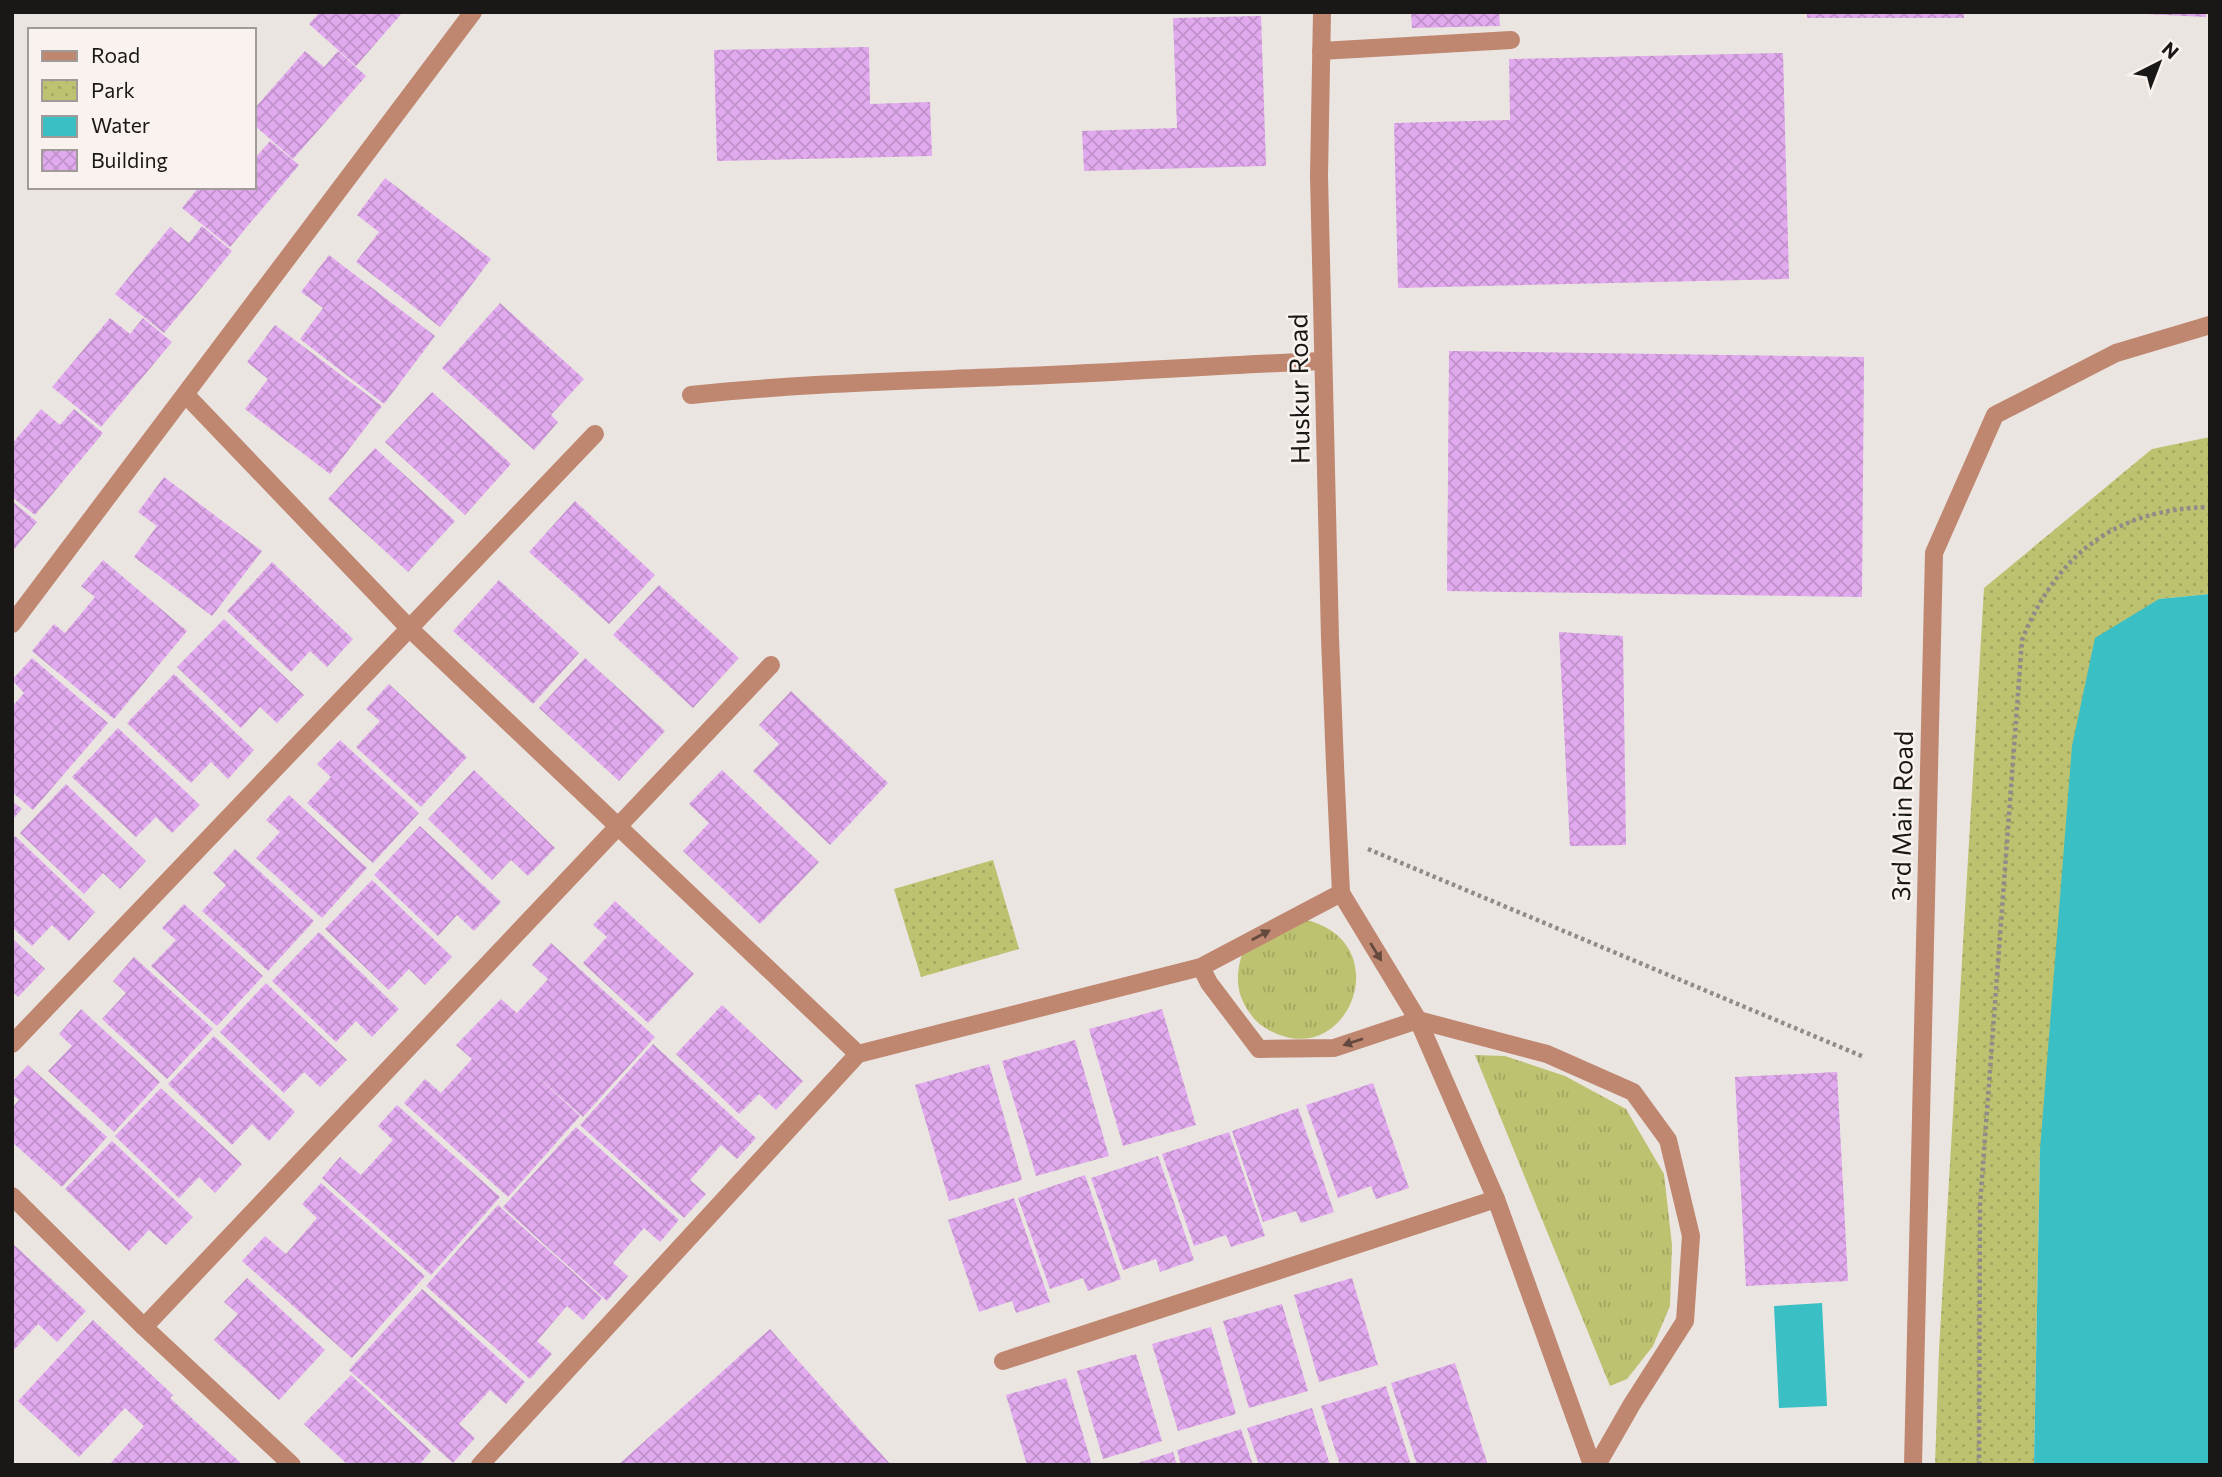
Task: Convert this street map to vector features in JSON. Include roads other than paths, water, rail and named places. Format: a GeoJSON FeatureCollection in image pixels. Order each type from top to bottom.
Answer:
{"type":"FeatureCollection","features":[{"type":"Feature","properties":{"kind":"street"},"geometry":{"type":"LineString","coordinates":[[12,624],[473,12]]}},
{"type":"Feature","properties":{"kind":"street","name":"Huskur Road"},"geometry":{"type":"LineString","coordinates":[[1322,12],[1319,176],[1340,893]]}},
{"type":"Feature","properties":{"kind":"street"},"geometry":{"type":"LineString","coordinates":[[1321,51],[1511,40]]}},
{"type":"Feature","properties":{"kind":"street","name":"3rd Main Road"},"geometry":{"type":"LineString","coordinates":[[1913,1465],[1934,553],[1995,415],[2116,353],[2210,325]]}},
{"type":"Feature","properties":{"kind":"street"},"geometry":{"type":"LineString","coordinates":[[691,395],[924,379],[1323,361]]}},
{"type":"Feature","properties":{"kind":"street"},"geometry":{"type":"LineString","coordinates":[[186,395],[410,628],[858,1054]]}},
{"type":"Feature","properties":{"kind":"street"},"geometry":{"type":"LineString","coordinates":[[12,1044],[595,434]]}},
{"type":"Feature","properties":{"kind":"street"},"geometry":{"type":"LineString","coordinates":[[144,1327],[771,665]]}},
{"type":"Feature","properties":{"kind":"street"},"geometry":{"type":"LineString","coordinates":[[480,1465],[858,1054],[1200,967],[1340,893],[1418,1020],[1496,1199],[1595,1465]]}},
{"type":"Feature","properties":{"kind":"street"},"geometry":{"type":"LineString","coordinates":[[1200,967],[1259,1049],[1334,1048],[1418,1020],[1547,1054],[1633,1092],[1668,1140],[1692,1236],[1685,1321],[1595,1465]]}},
{"type":"Feature","properties":{"kind":"street"},"geometry":{"type":"LineString","coordinates":[[12,1196],[144,1327],[292,1465]]}},
{"type":"Feature","properties":{"kind":"street"},"geometry":{"type":"LineString","coordinates":[[1003,1361],[1496,1199]]}},
{"type":"Feature","properties":{"kind":"water"},"geometry":{"type":"Polygon","coordinates":[[[2210,594],[2210,1465],[2034,1465],[2040,1150],[2072,746],[2095,638],[2159,599],[2210,594]]]}},
{"type":"Feature","properties":{"kind":"water"},"geometry":{"type":"Polygon","coordinates":[[[1822,1303],[1827,1406],[1779,1408],[1774,1306],[1822,1303]]]}}]}
